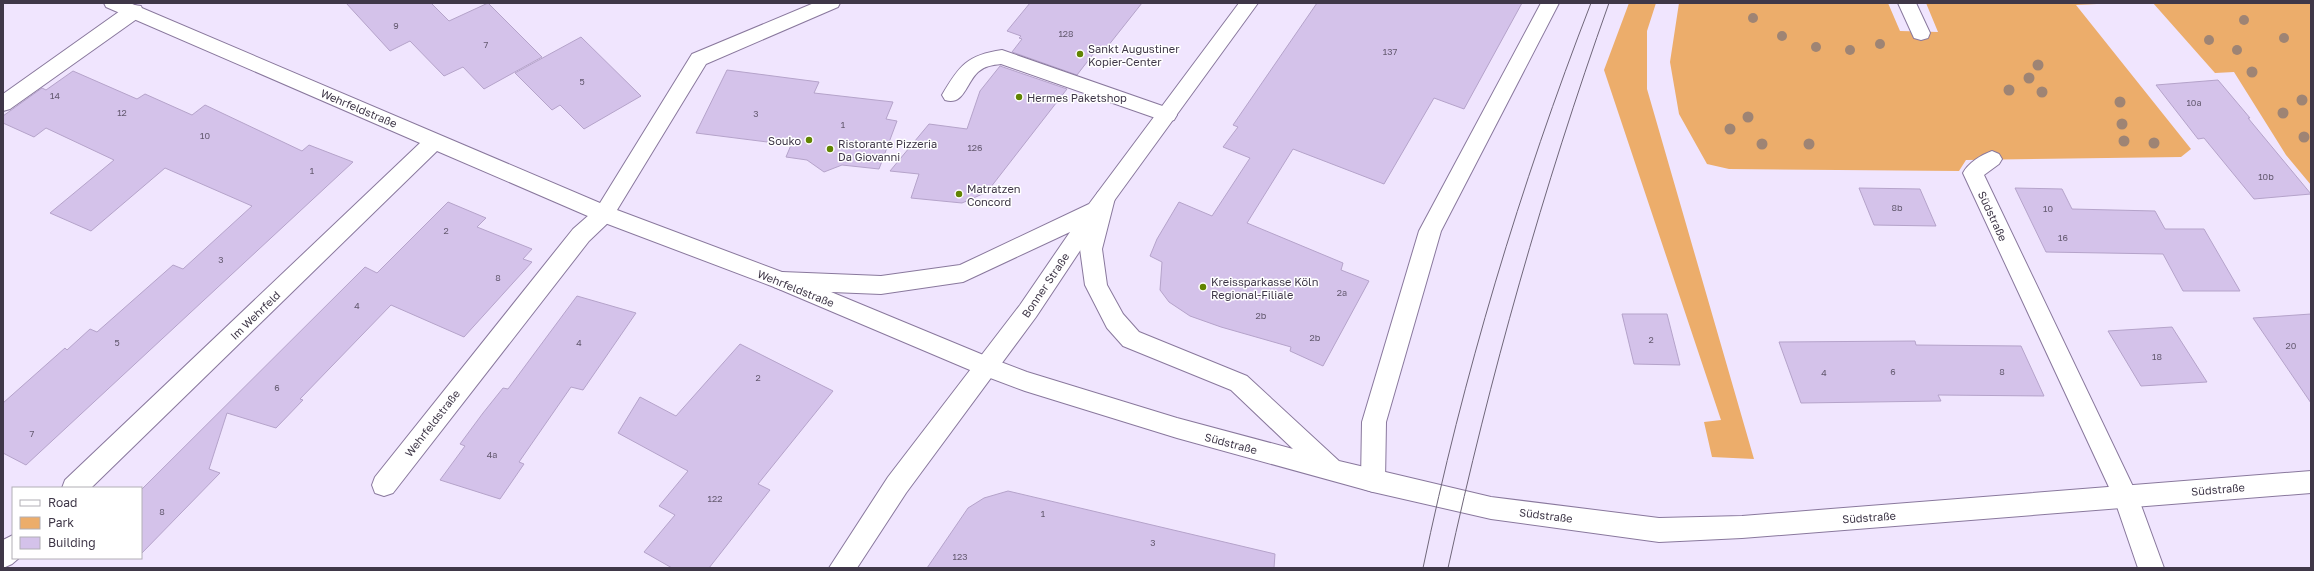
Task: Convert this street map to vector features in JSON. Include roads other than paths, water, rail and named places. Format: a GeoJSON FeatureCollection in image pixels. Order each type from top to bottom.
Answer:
{"type":"FeatureCollection","features":[{"type":"Feature","properties":{"kind":"street","name":"Wehrfeldstraße"},"geometry":{"type":"LineString","coordinates":[[113,3],[604,214],[782,281],[985,366]]}},
{"type":"Feature","properties":{"kind":"street","name":"Wehrfeldstraße"},"geometry":{"type":"LineString","coordinates":[[384,485],[581,235],[604,214],[699,59],[831,3]]}},
{"type":"Feature","properties":{"kind":"street","name":"Bonner Straße"},"geometry":{"type":"LineString","coordinates":[[842,568],[897,485],[1028,310],[1100,204],[1250,3]]}},
{"type":"Feature","properties":{"kind":"street"},"geometry":{"type":"LineString","coordinates":[[1373,482],[1374,422],[1430,231],[1550,3]]}},
{"type":"Feature","properties":{"kind":"street"},"geometry":{"type":"LineString","coordinates":[[1907,3],[1920,33]]}},
{"type":"Feature","properties":{"kind":"street"},"geometry":{"type":"LineString","coordinates":[[3,104],[134,11]]}},
{"type":"Feature","properties":{"kind":"street"},"geometry":{"type":"LineString","coordinates":[[952,95],[967,70],[975,63],[989,58],[1002,57],[1139,104],[1166,115]]}},
{"type":"Feature","properties":{"kind":"street","name":"Im Wehrfeld"},"geometry":{"type":"LineString","coordinates":[[75,487],[435,141]]}},
{"type":"Feature","properties":{"kind":"street","name":"Südstraße"},"geometry":{"type":"LineString","coordinates":[[1992,159],[1973,173],[2126,497]]}},
{"type":"Feature","properties":{"kind":"street"},"geometry":{"type":"LineString","coordinates":[[782,281],[881,285],[963,273],[1100,204]]}},
{"type":"Feature","properties":{"kind":"street"},"geometry":{"type":"LineString","coordinates":[[1100,204],[1091,248],[1096,285],[1115,321],[1131,339],[1239,383],[1332,470]]}},
{"type":"Feature","properties":{"kind":"street","name":"Südstraße"},"geometry":{"type":"LineString","coordinates":[[985,366],[1025,381],[1177,428],[1373,482],[1491,508],[1659,530],[1749,526],[2311,482]]}},
{"type":"Feature","properties":{"kind":"street"},"geometry":{"type":"LineString","coordinates":[[2126,497],[2151,568]]}},
{"type":"Feature","properties":{"kind":"street"},"geometry":{"type":"LineString","coordinates":[[3,556],[12,548]]}},
{"type":"Feature","properties":{"kind":"tram line"},"geometry":{"type":"LineString","coordinates":[[1423,568],[1456,424],[1495,282],[1540,141],[1591,3]]}},
{"type":"Feature","properties":{"kind":"tram line"},"geometry":{"type":"LineString","coordinates":[[1448,568],[1464,496],[1500,354],[1540,212],[1609,3]]}},
{"type":"Feature","properties":{"kind":"place","name":"Sankt Augustiner Kopier-Center"},"geometry":{"type":"Point","coordinates":[1080,54]}},
{"type":"Feature","properties":{"kind":"place","name":"Hermes Paketshop"},"geometry":{"type":"Point","coordinates":[1019,97]}},
{"type":"Feature","properties":{"kind":"place","name":"Souko"},"geometry":{"type":"Point","coordinates":[809,140]}},
{"type":"Feature","properties":{"kind":"place","name":"Ristorante Pizzeria Da Giovanni"},"geometry":{"type":"Point","coordinates":[830,149]}},
{"type":"Feature","properties":{"kind":"place","name":"Matratzen Concord"},"geometry":{"type":"Point","coordinates":[959,194]}},
{"type":"Feature","properties":{"kind":"place","name":"Kreissparkasse Köln Regional-Filiale"},"geometry":{"type":"Point","coordinates":[1203,287]}}]}
